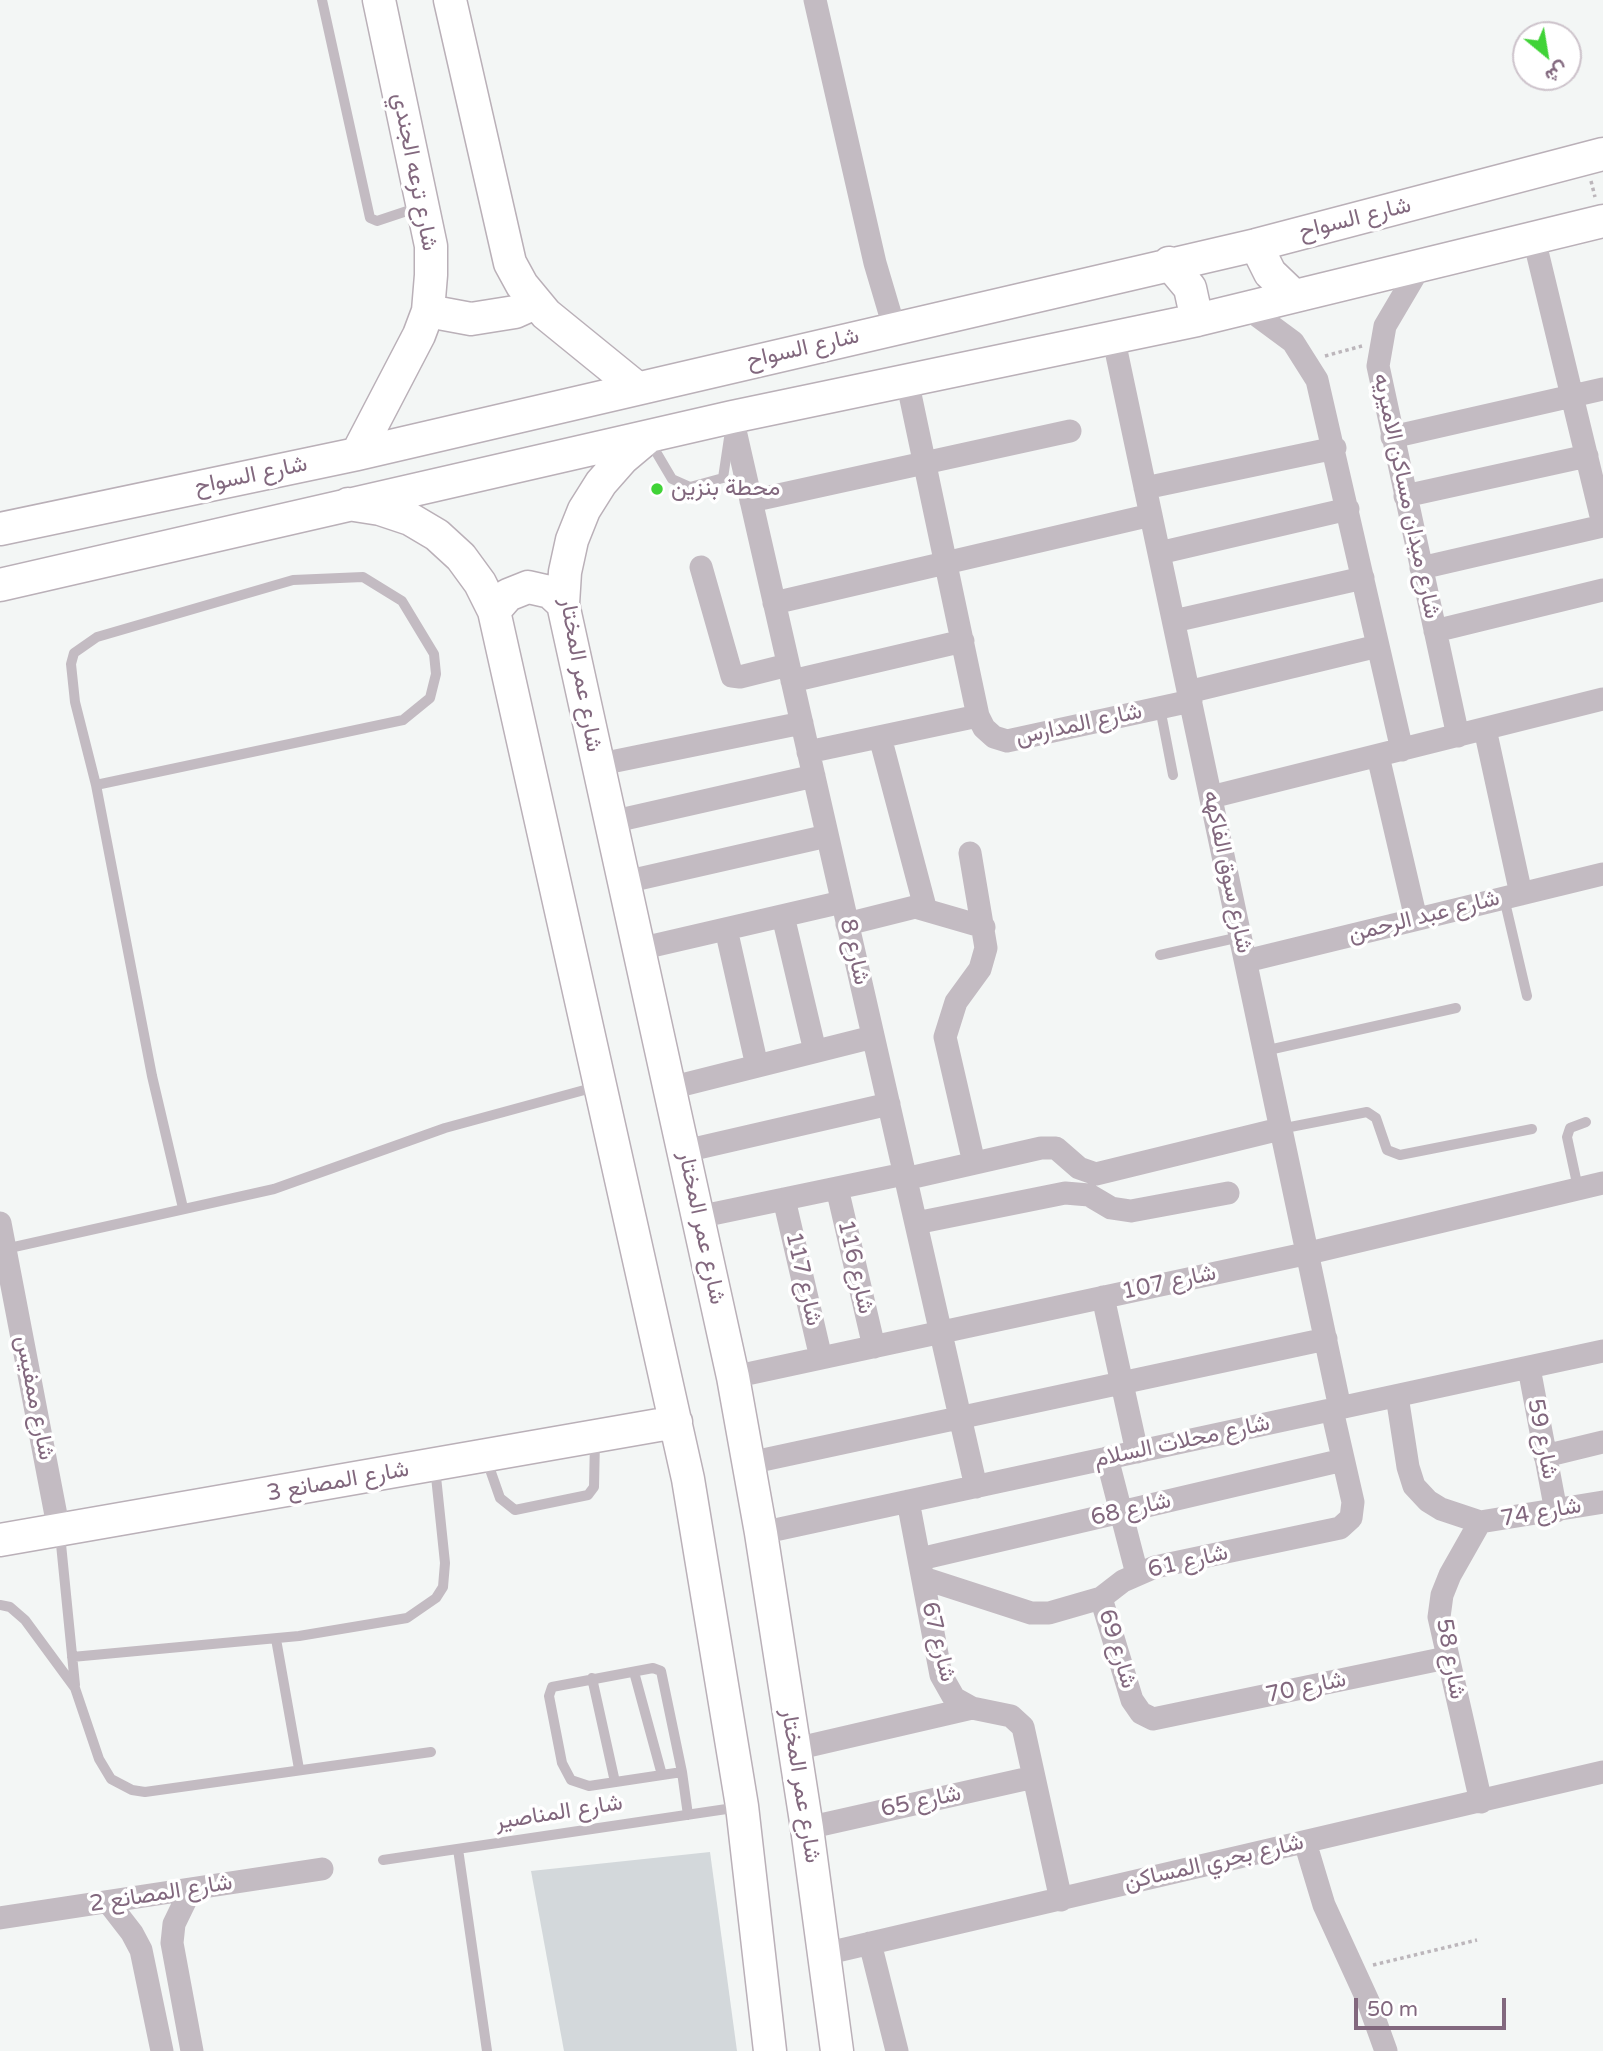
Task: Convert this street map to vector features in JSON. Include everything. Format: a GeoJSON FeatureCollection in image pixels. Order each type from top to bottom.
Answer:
{"type":"FeatureCollection","features":[{"type":"Feature","properties":{"kind":"main road","name":"شارع ترعه الجندي"},"geometry":{"type":"LineString","coordinates":[[356,454],[428,311],[431,246],[379,0]]}},
{"type":"Feature","properties":{"kind":"main road"},"geometry":{"type":"LineString","coordinates":[[450,0],[503,242],[510,263],[535,303],[637,388]]}},
{"type":"Feature","properties":{"kind":"main road","name":"شارع السواح"},"geometry":{"type":"LineString","coordinates":[[0,529],[356,454],[1256,244],[1594,156]]}},
{"type":"Feature","properties":{"kind":"main road","name":"شارع السواح"},"geometry":{"type":"LineString","coordinates":[[0,585],[732,417],[1197,320],[1603,222]]}},
{"type":"Feature","properties":{"kind":"main road"},"geometry":{"type":"LineString","coordinates":[[1256,244],[1269,273],[1293,295]]}},
{"type":"Feature","properties":{"kind":"main road"},"geometry":{"type":"LineString","coordinates":[[1169,263],[1190,288],[1197,320]]}},
{"type":"Feature","properties":{"kind":"main road"},"geometry":{"type":"LineString","coordinates":[[428,311],[471,319],[504,315],[535,303]]}},
{"type":"Feature","properties":{"kind":"main road","name":"شارع عمر المختار"},"geometry":{"type":"LineString","coordinates":[[648,437],[623,458],[601,483],[584,510],[572,540],[565,572],[563,604],[596,765],[625,882],[733,1377],[795,1749],[837,2051]]}},
{"type":"Feature","properties":{"kind":"main road"},"geometry":{"type":"LineString","coordinates":[[348,504],[380,509],[410,519],[437,535],[474,574],[494,611],[676,1422],[698,1531],[742,1807],[770,2051]]}},
{"type":"Feature","properties":{"kind":"main road"},"geometry":{"type":"LineString","coordinates":[[494,611],[508,595],[528,587],[550,592],[563,604]]}},
{"type":"Feature","properties":{"kind":"main road","name":"شارع المصانع 3"},"geometry":{"type":"LineString","coordinates":[[0,1541],[676,1422]]}},
{"type":"Feature","properties":{"kind":"street"},"geometry":{"type":"LineString","coordinates":[[815,0],[875,263],[894,327]]}},
{"type":"Feature","properties":{"kind":"street"},"geometry":{"type":"LineString","coordinates":[[1421,568],[1603,525],[1534,239]]}},
{"type":"Feature","properties":{"kind":"street","name":"شارع ميدان مساكن الاميريه"},"geometry":{"type":"LineString","coordinates":[[1421,265],[1391,312],[1381,341],[1378,366],[1458,736]]}},
{"type":"Feature","properties":{"kind":"street"},"geometry":{"type":"LineString","coordinates":[[1247,308],[1276,327],[1307,361],[1321,390],[1402,750]]}},
{"type":"Feature","properties":{"kind":"street","name":"شارع سوق الفاكهه"},"geometry":{"type":"LineString","coordinates":[[1113,337],[1280,1129],[1310,1252],[1336,1409]]}},
{"type":"Feature","properties":{"kind":"street"},"geometry":{"type":"LineString","coordinates":[[808,752],[978,716],[907,380]]}},
{"type":"Feature","properties":{"kind":"street"},"geometry":{"type":"LineString","coordinates":[[1392,437],[1603,389]]}},
{"type":"Feature","properties":{"kind":"street","name":"شارع 8"},"geometry":{"type":"LineString","coordinates":[[732,417],[976,1486]]}},
{"type":"Feature","properties":{"kind":"street"},"geometry":{"type":"LineString","coordinates":[[751,501],[1070,431]]}},
{"type":"Feature","properties":{"kind":"street"},"geometry":{"type":"LineString","coordinates":[[1145,488],[1335,448]]}},
{"type":"Feature","properties":{"kind":"street"},"geometry":{"type":"LineString","coordinates":[[1405,496],[1587,456]]}},
{"type":"Feature","properties":{"kind":"street"},"geometry":{"type":"LineString","coordinates":[[1159,553],[1348,509]]}},
{"type":"Feature","properties":{"kind":"street"},"geometry":{"type":"LineString","coordinates":[[774,603],[1151,514]]}},
{"type":"Feature","properties":{"kind":"street"},"geometry":{"type":"LineString","coordinates":[[701,566],[732,676],[790,673],[963,641]]}},
{"type":"Feature","properties":{"kind":"street"},"geometry":{"type":"LineString","coordinates":[[1174,621],[1363,578]]}},
{"type":"Feature","properties":{"kind":"street"},"geometry":{"type":"LineString","coordinates":[[1435,631],[1603,590]]}},
{"type":"Feature","properties":{"kind":"street","name":"شارع المدارس"},"geometry":{"type":"LineString","coordinates":[[978,716],[984,728],[994,737],[1007,741],[1160,708],[1190,696],[1378,646]]}},
{"type":"Feature","properties":{"kind":"street"},"geometry":{"type":"LineString","coordinates":[[1211,797],[1603,699]]}},
{"type":"Feature","properties":{"kind":"street"},"geometry":{"type":"LineString","coordinates":[[596,765],[802,723]]}},
{"type":"Feature","properties":{"kind":"street"},"geometry":{"type":"LineString","coordinates":[[1485,729],[1513,896]]}},
{"type":"Feature","properties":{"kind":"street"},"geometry":{"type":"LineString","coordinates":[[880,737],[925,907]]}},
{"type":"Feature","properties":{"kind":"street"},"geometry":{"type":"LineString","coordinates":[[1378,755],[1416,919]]}},
{"type":"Feature","properties":{"kind":"street"},"geometry":{"type":"LineString","coordinates":[[611,822],[814,776]]}},
{"type":"Feature","properties":{"kind":"street"},"geometry":{"type":"LineString","coordinates":[[625,882],[827,836]]}},
{"type":"Feature","properties":{"kind":"street"},"geometry":{"type":"LineString","coordinates":[[970,853],[986,948],[980,970],[956,1002],[945,1037],[974,1163]]}},
{"type":"Feature","properties":{"kind":"street","name":"شارع عبد الرحمن"},"geometry":{"type":"LineString","coordinates":[[1246,961],[1603,874]]}},
{"type":"Feature","properties":{"kind":"street"},"geometry":{"type":"LineString","coordinates":[[639,949],[783,916],[905,908],[925,907],[984,927]]}},
{"type":"Feature","properties":{"kind":"street"},"geometry":{"type":"LineString","coordinates":[[783,916],[816,1051]]}},
{"type":"Feature","properties":{"kind":"street"},"geometry":{"type":"LineString","coordinates":[[726,929],[757,1066]]}},
{"type":"Feature","properties":{"kind":"street"},"geometry":{"type":"LineString","coordinates":[[670,1088],[873,1037]]}},
{"type":"Feature","properties":{"kind":"street"},"geometry":{"type":"LineString","coordinates":[[685,1151],[889,1104]]}},
{"type":"Feature","properties":{"kind":"street"},"geometry":{"type":"LineString","coordinates":[[698,1217],[1041,1148],[1056,1148],[1080,1168],[1096,1174],[1280,1129]]}},
{"type":"Feature","properties":{"kind":"street","name":"شارع 107"},"geometry":{"type":"LineString","coordinates":[[733,1377],[1310,1252],[1603,1183]]}},
{"type":"Feature","properties":{"kind":"street","name":"شارع 116"},"geometry":{"type":"LineString","coordinates":[[837,1188],[874,1347]]}},
{"type":"Feature","properties":{"kind":"street"},"geometry":{"type":"LineString","coordinates":[[916,1223],[1065,1193],[1089,1195],[1111,1208],[1130,1211],[1228,1193]]}},
{"type":"Feature","properties":{"kind":"street","name":"شارع 117"},"geometry":{"type":"LineString","coordinates":[[784,1199],[821,1359]]}},
{"type":"Feature","properties":{"kind":"street","name":"شارع ممفيس"},"geometry":{"type":"LineString","coordinates":[[0,1223],[60,1531]]}},
{"type":"Feature","properties":{"kind":"street"},"geometry":{"type":"LineString","coordinates":[[1103,1297],[1136,1452]]}},
{"type":"Feature","properties":{"kind":"street"},"geometry":{"type":"LineString","coordinates":[[749,1463],[1325,1339]]}},
{"type":"Feature","properties":{"kind":"street","name":"شارع محلات السلام"},"geometry":{"type":"LineString","coordinates":[[761,1533],[1603,1351]]}},
{"type":"Feature","properties":{"kind":"street","name":"شارع 59"},"geometry":{"type":"LineString","coordinates":[[1529,1368],[1556,1511]]}},
{"type":"Feature","properties":{"kind":"street","name":"شارع 74"},"geometry":{"type":"LineString","coordinates":[[1396,1396],[1408,1467],[1414,1486],[1428,1501],[1441,1509],[1480,1522],[1603,1502]]}},
{"type":"Feature","properties":{"kind":"street","name":"شارع 61"},"geometry":{"type":"LineString","coordinates":[[921,1568],[1031,1613],[1049,1613],[1101,1598],[1137,1574],[1155,1567],[1340,1528],[1351,1518],[1353,1502],[1343,1460],[1336,1409]]}},
{"type":"Feature","properties":{"kind":"street"},"geometry":{"type":"LineString","coordinates":[[1545,1456],[1603,1442]]}},
{"type":"Feature","properties":{"kind":"street"},"geometry":{"type":"LineString","coordinates":[[1107,1458],[1119,1513],[1137,1574]]}},
{"type":"Feature","properties":{"kind":"street","name":"شارع 68"},"geometry":{"type":"LineString","coordinates":[[921,1568],[1119,1513],[1343,1460]]}},
{"type":"Feature","properties":{"kind":"street","name":"شارع 67"},"geometry":{"type":"LineString","coordinates":[[908,1501],[941,1675],[954,1698],[972,1708],[1011,1716],[1023,1727],[1061,1900]]}},
{"type":"Feature","properties":{"kind":"street","name":"شارع 58"},"geometry":{"type":"LineString","coordinates":[[1480,1522],[1442,1595],[1439,1618],[1481,1802]]}},
{"type":"Feature","properties":{"kind":"street","name":"شارع 69"},"geometry":{"type":"LineString","coordinates":[[1101,1598],[1132,1700],[1141,1713],[1153,1719],[1166,1718]]}},
{"type":"Feature","properties":{"kind":"street","name":"شارع 70"},"geometry":{"type":"LineString","coordinates":[[1166,1718],[1446,1658]]}},
{"type":"Feature","properties":{"kind":"street"},"geometry":{"type":"LineString","coordinates":[[795,1749],[972,1708]]}},
{"type":"Feature","properties":{"kind":"street","name":"شارع بحري المساكن"},"geometry":{"type":"LineString","coordinates":[[824,1954],[1603,1772]]}},
{"type":"Feature","properties":{"kind":"street","name":"شارع 65"},"geometry":{"type":"LineString","coordinates":[[807,1828],[1034,1777]]}},
{"type":"Feature","properties":{"kind":"street"},"geometry":{"type":"LineString","coordinates":[[1305,1842],[1324,1905],[1368,2001],[1386,2051]]}},
{"type":"Feature","properties":{"kind":"street","name":"شارع المصانع 2"},"geometry":{"type":"LineString","coordinates":[[0,1918],[322,1869]]}},
{"type":"Feature","properties":{"kind":"street"},"geometry":{"type":"LineString","coordinates":[[191,1889],[174,1924],[172,1943],[192,2051]]}},
{"type":"Feature","properties":{"kind":"street"},"geometry":{"type":"LineString","coordinates":[[108,1902],[132,1933],[141,1950],[162,2051]]}},
{"type":"Feature","properties":{"kind":"street"},"geometry":{"type":"LineString","coordinates":[[870,1943],[897,2051]]}},
{"type":"Feature","properties":{"kind":"lane"},"geometry":{"type":"LineString","coordinates":[[322,0],[370,218],[377,221],[422,206]]}},
{"type":"Feature","properties":{"kind":"lane"},"geometry":{"type":"LineString","coordinates":[[648,437],[673,479],[680,485],[690,487],[719,481],[725,475],[732,417]]}},
{"type":"Feature","properties":{"kind":"lane"},"geometry":{"type":"LineString","coordinates":[[96,785],[403,720],[430,698],[436,674],[433,654],[402,601],[363,577],[293,580],[97,637],[81,645],[74,653],[71,664],[75,702],[96,785],[152,1076],[183,1208]]}},
{"type":"Feature","properties":{"kind":"lane"},"geometry":{"type":"LineString","coordinates":[[1160,708],[1173,775]]}},
{"type":"Feature","properties":{"kind":"lane"},"geometry":{"type":"LineString","coordinates":[[1513,896],[1527,996]]}},
{"type":"Feature","properties":{"kind":"lane"},"geometry":{"type":"LineString","coordinates":[[1160,955],[1240,937]]}},
{"type":"Feature","properties":{"kind":"lane"},"geometry":{"type":"LineString","coordinates":[[1264,1051],[1456,1008]]}},
{"type":"Feature","properties":{"kind":"lane"},"geometry":{"type":"LineString","coordinates":[[5,1249],[274,1189],[445,1128],[600,1086]]}},
{"type":"Feature","properties":{"kind":"lane"},"geometry":{"type":"LineString","coordinates":[[1280,1129],[1367,1112],[1376,1118],[1387,1150],[1400,1155],[1532,1129]]}},
{"type":"Feature","properties":{"kind":"lane"},"geometry":{"type":"LineString","coordinates":[[1578,1188],[1567,1137],[1570,1128],[1586,1122]]}},
{"type":"Feature","properties":{"kind":"lane"},"geometry":{"type":"LineString","coordinates":[[485,1456],[500,1498],[515,1510],[588,1495],[594,1487],[595,1437]]}},
{"type":"Feature","properties":{"kind":"lane"},"geometry":{"type":"LineString","coordinates":[[72,1657],[276,1639],[407,1618],[436,1598],[443,1587],[445,1563],[435,1465]]}},
{"type":"Feature","properties":{"kind":"lane"},"geometry":{"type":"LineString","coordinates":[[60,1531],[75,1688],[99,1759],[111,1779],[119,1786],[145,1792],[431,1752]]}},
{"type":"Feature","properties":{"kind":"lane"},"geometry":{"type":"LineString","coordinates":[[0,1605],[10,1607],[25,1620],[75,1688]]}},
{"type":"Feature","properties":{"kind":"lane"},"geometry":{"type":"LineString","coordinates":[[276,1639],[299,1769]]}},
{"type":"Feature","properties":{"kind":"lane"},"geometry":{"type":"LineString","coordinates":[[682,1772],[580,1785],[565,1772],[562,1763],[549,1691],[555,1685],[634,1672],[657,1669],[664,1675],[682,1772],[688,1815]]}},
{"type":"Feature","properties":{"kind":"lane"},"geometry":{"type":"LineString","coordinates":[[634,1672],[662,1775]]}},
{"type":"Feature","properties":{"kind":"lane"},"geometry":{"type":"LineString","coordinates":[[592,1678],[615,1782]]}},
{"type":"Feature","properties":{"kind":"lane","name":"شارع المناصير"},"geometry":{"type":"LineString","coordinates":[[383,1860],[742,1807]]}},
{"type":"Feature","properties":{"kind":"lane"},"geometry":{"type":"LineString","coordinates":[[458,1849],[487,2051]]}},
{"type":"Feature","properties":{"kind":"path"},"geometry":{"type":"LineString","coordinates":[[1594,156],[1603,222]]}},
{"type":"Feature","properties":{"kind":"path"},"geometry":{"type":"LineString","coordinates":[[1307,361],[1381,341]]}},
{"type":"Feature","properties":{"kind":"path"},"geometry":{"type":"LineString","coordinates":[[1352,1970],[1477,1940]]}},
{"type":"Feature","properties":{"kind":"shaded area"},"geometry":{"type":"Polygon","coordinates":[[[710,1852],[737,2051],[564,2051],[531,1871],[710,1852]]]}},
{"type":"Feature","properties":{"kind":"place","name":"محطة بنزين"},"geometry":{"type":"Point","coordinates":[657,489]}}]}
